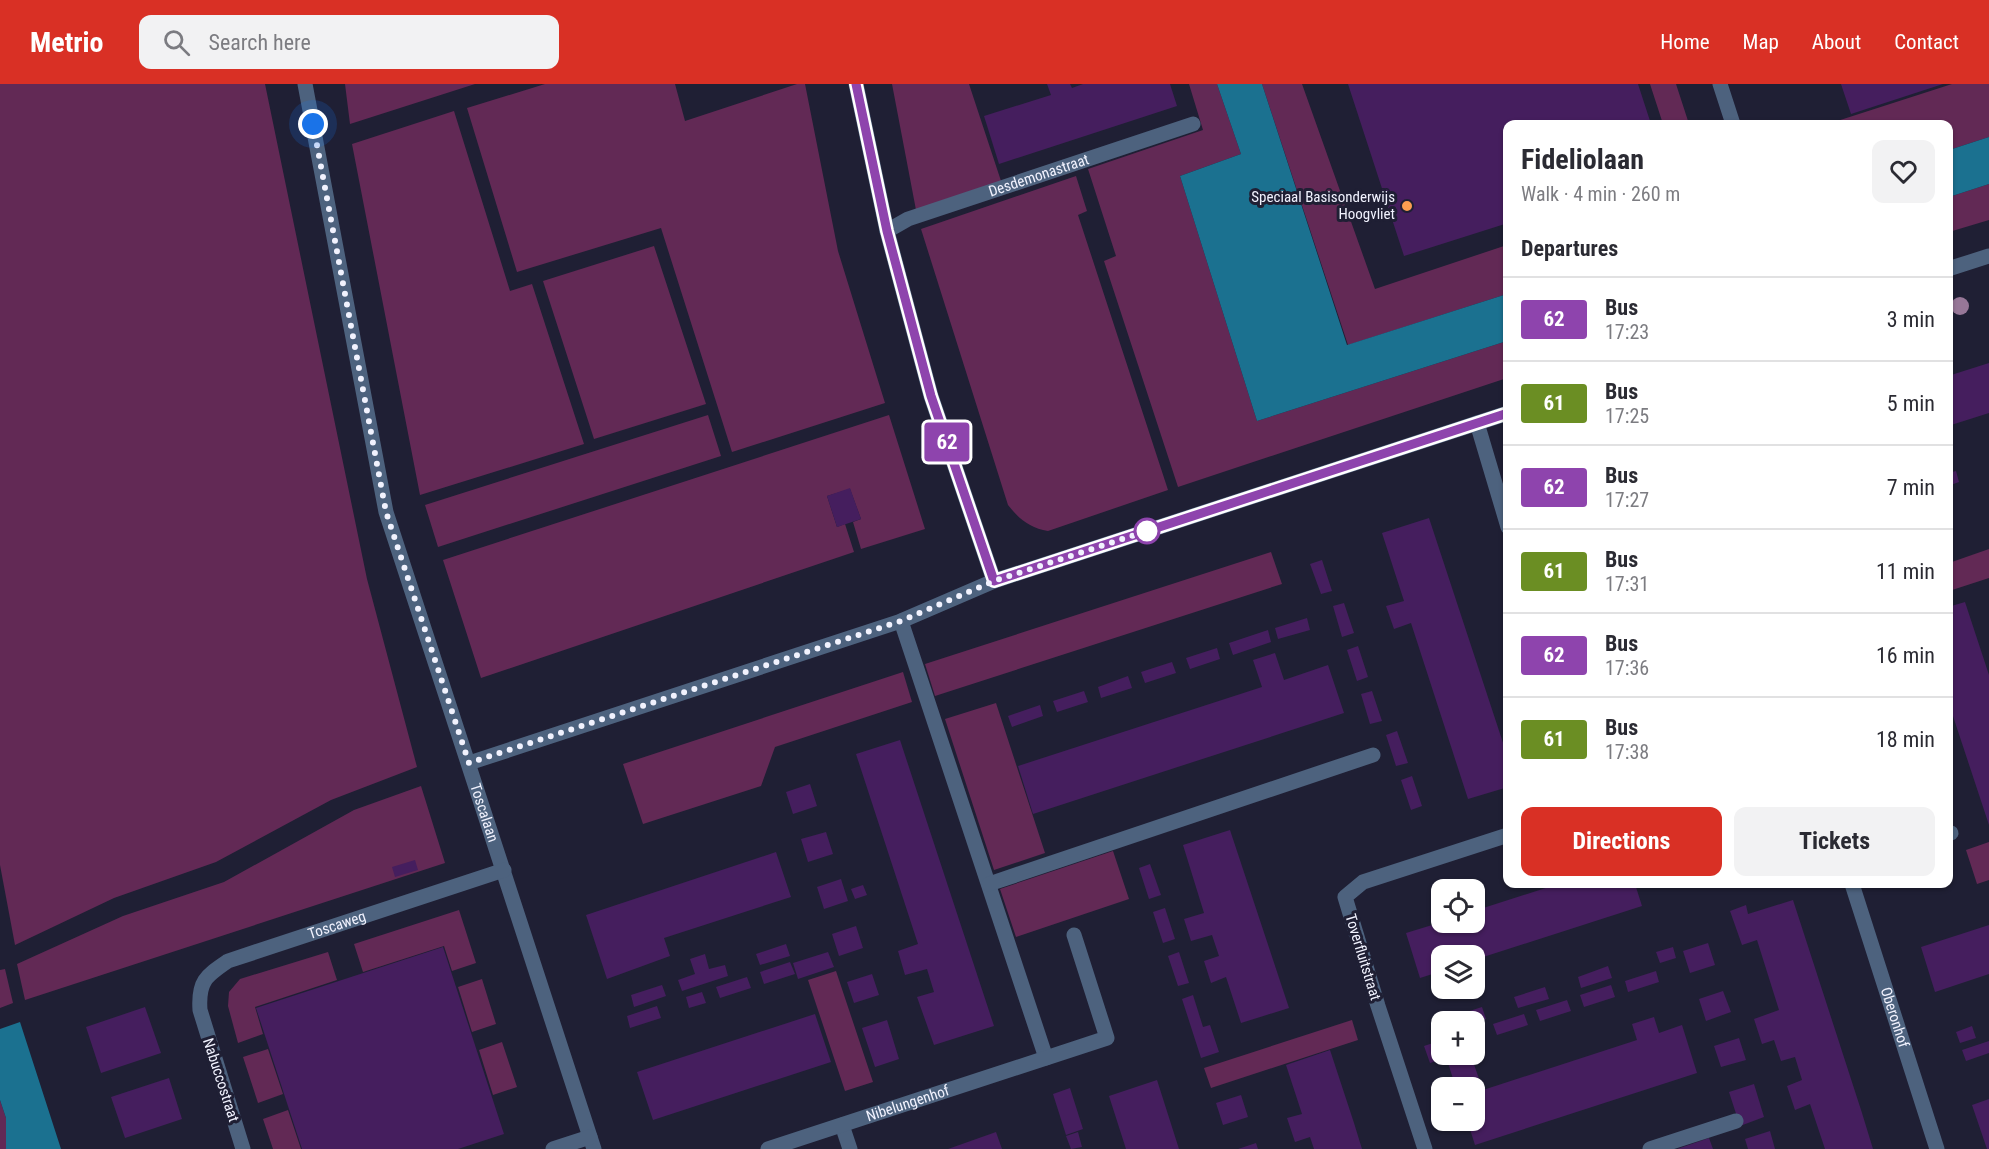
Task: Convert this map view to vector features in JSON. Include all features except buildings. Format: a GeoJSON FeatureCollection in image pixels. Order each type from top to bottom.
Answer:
{"type":"FeatureCollection","features":[{"type":"Feature","properties":{"kind":"street","name":"Toscalaan"},"geometry":{"type":"LineString","coordinates":[[305,84],[386,512],[592,1143]]}},
{"type":"Feature","properties":{"kind":"street"},"geometry":{"type":"LineString","coordinates":[[856,84],[887,231],[931,396],[994,581]]}},
{"type":"Feature","properties":{"kind":"street"},"geometry":{"type":"LineString","coordinates":[[1720,84],[1732,120]]}},
{"type":"Feature","properties":{"kind":"street","name":"Desdemonastraat"},"geometry":{"type":"LineString","coordinates":[[887,231],[908,219],[1193,124]]}},
{"type":"Feature","properties":{"kind":"street"},"geometry":{"type":"LineString","coordinates":[[1953,267],[1989,256]]}},
{"type":"Feature","properties":{"kind":"street"},"geometry":{"type":"LineString","coordinates":[[469,763],[901,621],[994,581],[1503,415]]}},
{"type":"Feature","properties":{"kind":"street"},"geometry":{"type":"LineString","coordinates":[[1477,423],[1503,510]]}},
{"type":"Feature","properties":{"kind":"street"},"geometry":{"type":"LineString","coordinates":[[901,621],[1046,1058]]}},
{"type":"Feature","properties":{"kind":"street"},"geometry":{"type":"LineString","coordinates":[[988,884],[1373,755]]}},
{"type":"Feature","properties":{"kind":"street","name":"Toverfluitstraat"},"geometry":{"type":"LineString","coordinates":[[1425,1149],[1345,897],[1363,882],[1503,837]]}},
{"type":"Feature","properties":{"kind":"street","name":"Toscaweg"},"geometry":{"type":"LineString","coordinates":[[200,1010],[199,993],[205,976],[228,961],[504,870]]}},
{"type":"Feature","properties":{"kind":"street","name":"Oberonhof"},"geometry":{"type":"LineString","coordinates":[[1853,888],[1937,1149]]}},
{"type":"Feature","properties":{"kind":"street","name":"Nibelungenhof"},"geometry":{"type":"LineString","coordinates":[[768,1149],[1107,1038],[1074,935]]}},
{"type":"Feature","properties":{"kind":"street","name":"Nabuccostraat"},"geometry":{"type":"LineString","coordinates":[[200,1010],[243,1149]]}},
{"type":"Feature","properties":{"kind":"street"},"geometry":{"type":"LineString","coordinates":[[1650,1149],[1736,1121]]}},
{"type":"Feature","properties":{"kind":"street"},"geometry":{"type":"LineString","coordinates":[[842,1125],[850,1149]]}},
{"type":"Feature","properties":{"kind":"street"},"geometry":{"type":"LineString","coordinates":[[553,1149],[592,1143]]}},
{"type":"Feature","properties":{"kind":"shaded area"},"geometry":{"type":"Polygon","coordinates":[[[0,84],[265,84],[367,579],[417,767],[331,800],[216,862],[114,898],[15,945],[0,865],[0,84]]]}},
{"type":"Feature","properties":{"kind":"shaded area"},"geometry":{"type":"Polygon","coordinates":[[[345,84],[475,84],[350,124],[345,84]]]}},
{"type":"Feature","properties":{"kind":"shaded area"},"geometry":{"type":"Polygon","coordinates":[[[545,84],[675,84],[685,121],[797,84],[805,84],[838,251],[885,403],[732,452],[661,228],[517,272],[467,108],[545,84]]]}},
{"type":"Feature","properties":{"kind":"shaded area"},"geometry":{"type":"Polygon","coordinates":[[[892,84],[969,84],[1001,181],[916,210],[892,84]]]}},
{"type":"Feature","properties":{"kind":"shaded area"},"geometry":{"type":"Polygon","coordinates":[[[1189,84],[1217,84],[1241,154],[1180,176],[1257,421],[1503,342],[1503,379],[1178,487],[1104,261],[1116,256],[1088,169],[1203,130],[1189,84]]]}},
{"type":"Feature","properties":{"kind":"shaded area"},"geometry":{"type":"Polygon","coordinates":[[[1262,84],[1302,84],[1375,289],[1503,246],[1503,295],[1348,345],[1262,84]]]}},
{"type":"Feature","properties":{"kind":"shaded area"},"geometry":{"type":"Polygon","coordinates":[[[1650,84],[1676,84],[1688,120],[1662,120],[1650,84]]]}},
{"type":"Feature","properties":{"kind":"shaded area"},"geometry":{"type":"Polygon","coordinates":[[[1952,84],[1989,84],[1989,137],[1953,149],[1953,120],[1840,120],[1952,84]]]}},
{"type":"Feature","properties":{"kind":"shaded area"},"geometry":{"type":"Polygon","coordinates":[[[454,111],[510,291],[532,284],[584,444],[420,495],[352,144],[454,111]]]}},
{"type":"Feature","properties":{"kind":"shaded area"},"geometry":{"type":"Polygon","coordinates":[[[1076,176],[1087,211],[1078,215],[1168,490],[1048,531],[1025,522],[1008,505],[921,229],[1076,176]]]}},
{"type":"Feature","properties":{"kind":"shaded area"},"geometry":{"type":"Polygon","coordinates":[[[1989,184],[1989,220],[1953,231],[1953,196],[1989,184]]]}},
{"type":"Feature","properties":{"kind":"shaded area"},"geometry":{"type":"Polygon","coordinates":[[[654,246],[706,404],[594,439],[543,281],[654,246]]]}},
{"type":"Feature","properties":{"kind":"shaded area"},"geometry":{"type":"Polygon","coordinates":[[[708,415],[721,456],[438,547],[425,505],[708,415]]]}},
{"type":"Feature","properties":{"kind":"shaded area"},"geometry":{"type":"Polygon","coordinates":[[[889,415],[925,529],[861,549],[853,522],[861,519],[850,489],[827,496],[837,527],[845,524],[854,552],[481,678],[443,560],[889,415]]]}},
{"type":"Feature","properties":{"kind":"shaded area"},"geometry":{"type":"Polygon","coordinates":[[[1989,549],[1989,578],[1953,590],[1953,562],[1989,549]]]}},
{"type":"Feature","properties":{"kind":"shaded area"},"geometry":{"type":"Polygon","coordinates":[[[1271,552],[1282,584],[935,696],[925,664],[1271,552]]]}},
{"type":"Feature","properties":{"kind":"shaded area"},"geometry":{"type":"Polygon","coordinates":[[[903,672],[912,702],[775,747],[761,786],[643,824],[623,764],[903,672]]]}},
{"type":"Feature","properties":{"kind":"shaded area"},"geometry":{"type":"Polygon","coordinates":[[[996,703],[1045,853],[994,870],[945,719],[996,703]]]}},
{"type":"Feature","properties":{"kind":"shaded area"},"geometry":{"type":"Polygon","coordinates":[[[421,786],[445,863],[25,1000],[17,964],[123,916],[224,882],[354,810],[421,786]]]}},
{"type":"Feature","properties":{"kind":"shaded area"},"geometry":{"type":"Polygon","coordinates":[[[1989,842],[1989,880],[1977,884],[1966,850],[1989,842]]]}},
{"type":"Feature","properties":{"kind":"shaded area"},"geometry":{"type":"Polygon","coordinates":[[[1113,851],[1129,899],[1016,937],[1000,889],[1113,851]]]}},
{"type":"Feature","properties":{"kind":"shaded area"},"geometry":{"type":"Polygon","coordinates":[[[459,910],[476,963],[452,971],[444,946],[363,972],[354,944],[459,910]]]}},
{"type":"Feature","properties":{"kind":"shaded area"},"geometry":{"type":"Polygon","coordinates":[[[328,952],[337,980],[255,1007],[263,1034],[238,1043],[228,1006],[229,992],[240,979],[328,952]]]}},
{"type":"Feature","properties":{"kind":"shaded area"},"geometry":{"type":"Polygon","coordinates":[[[5,969],[13,1003],[0,1008],[0,970],[5,969]]]}},
{"type":"Feature","properties":{"kind":"shaded area"},"geometry":{"type":"Polygon","coordinates":[[[836,971],[873,1082],[845,1091],[808,980],[836,971]]]}},
{"type":"Feature","properties":{"kind":"shaded area"},"geometry":{"type":"Polygon","coordinates":[[[482,979],[496,1024],[472,1032],[458,987],[482,979]]]}},
{"type":"Feature","properties":{"kind":"shaded area"},"geometry":{"type":"Polygon","coordinates":[[[1352,1020],[1358,1040],[1211,1088],[1204,1068],[1352,1020]]]}},
{"type":"Feature","properties":{"kind":"shaded area"},"geometry":{"type":"Polygon","coordinates":[[[502,1042],[517,1087],[493,1095],[479,1050],[502,1042]]]}},
{"type":"Feature","properties":{"kind":"shaded area"},"geometry":{"type":"Polygon","coordinates":[[[268,1049],[283,1094],[258,1103],[243,1057],[268,1049]]]}},
{"type":"Feature","properties":{"kind":"shaded area"},"geometry":{"type":"Polygon","coordinates":[[[0,1100],[6,1118],[6,1149],[0,1149],[0,1100]]]}},
{"type":"Feature","properties":{"kind":"shaded area"},"geometry":{"type":"Polygon","coordinates":[[[288,1110],[301,1149],[273,1149],[263,1119],[288,1110]]]}},
{"type":"Feature","properties":{"kind":"water"},"geometry":{"type":"Polygon","coordinates":[[[1217,84],[1262,84],[1347,345],[1503,295],[1503,342],[1257,421],[1180,176],[1241,154],[1217,84]]]}},
{"type":"Feature","properties":{"kind":"water"},"geometry":{"type":"Polygon","coordinates":[[[1989,137],[1989,184],[1953,196],[1953,149],[1989,137]]]}},
{"type":"Feature","properties":{"kind":"water"},"geometry":{"type":"Polygon","coordinates":[[[20,1022],[61,1149],[6,1149],[6,1118],[0,1100],[0,1029],[20,1022]]]}},
{"type":"Feature","properties":{"kind":"bus line","name":"62"},"geometry":{"type":"LineString","coordinates":[[856,84],[887,231],[931,396],[994,581],[1503,415]]}},
{"type":"Feature","properties":{"kind":"place","name":"Speciaal Basisonderwijs Hoogvliet"},"geometry":{"type":"Point","coordinates":[1407,206]}},
{"type":"Feature","properties":{"kind":"route"},"geometry":{"type":"LineString","coordinates":[[313,124],[386,512],[469,763],[901,621],[994,581],[1147,531]]}}]}
